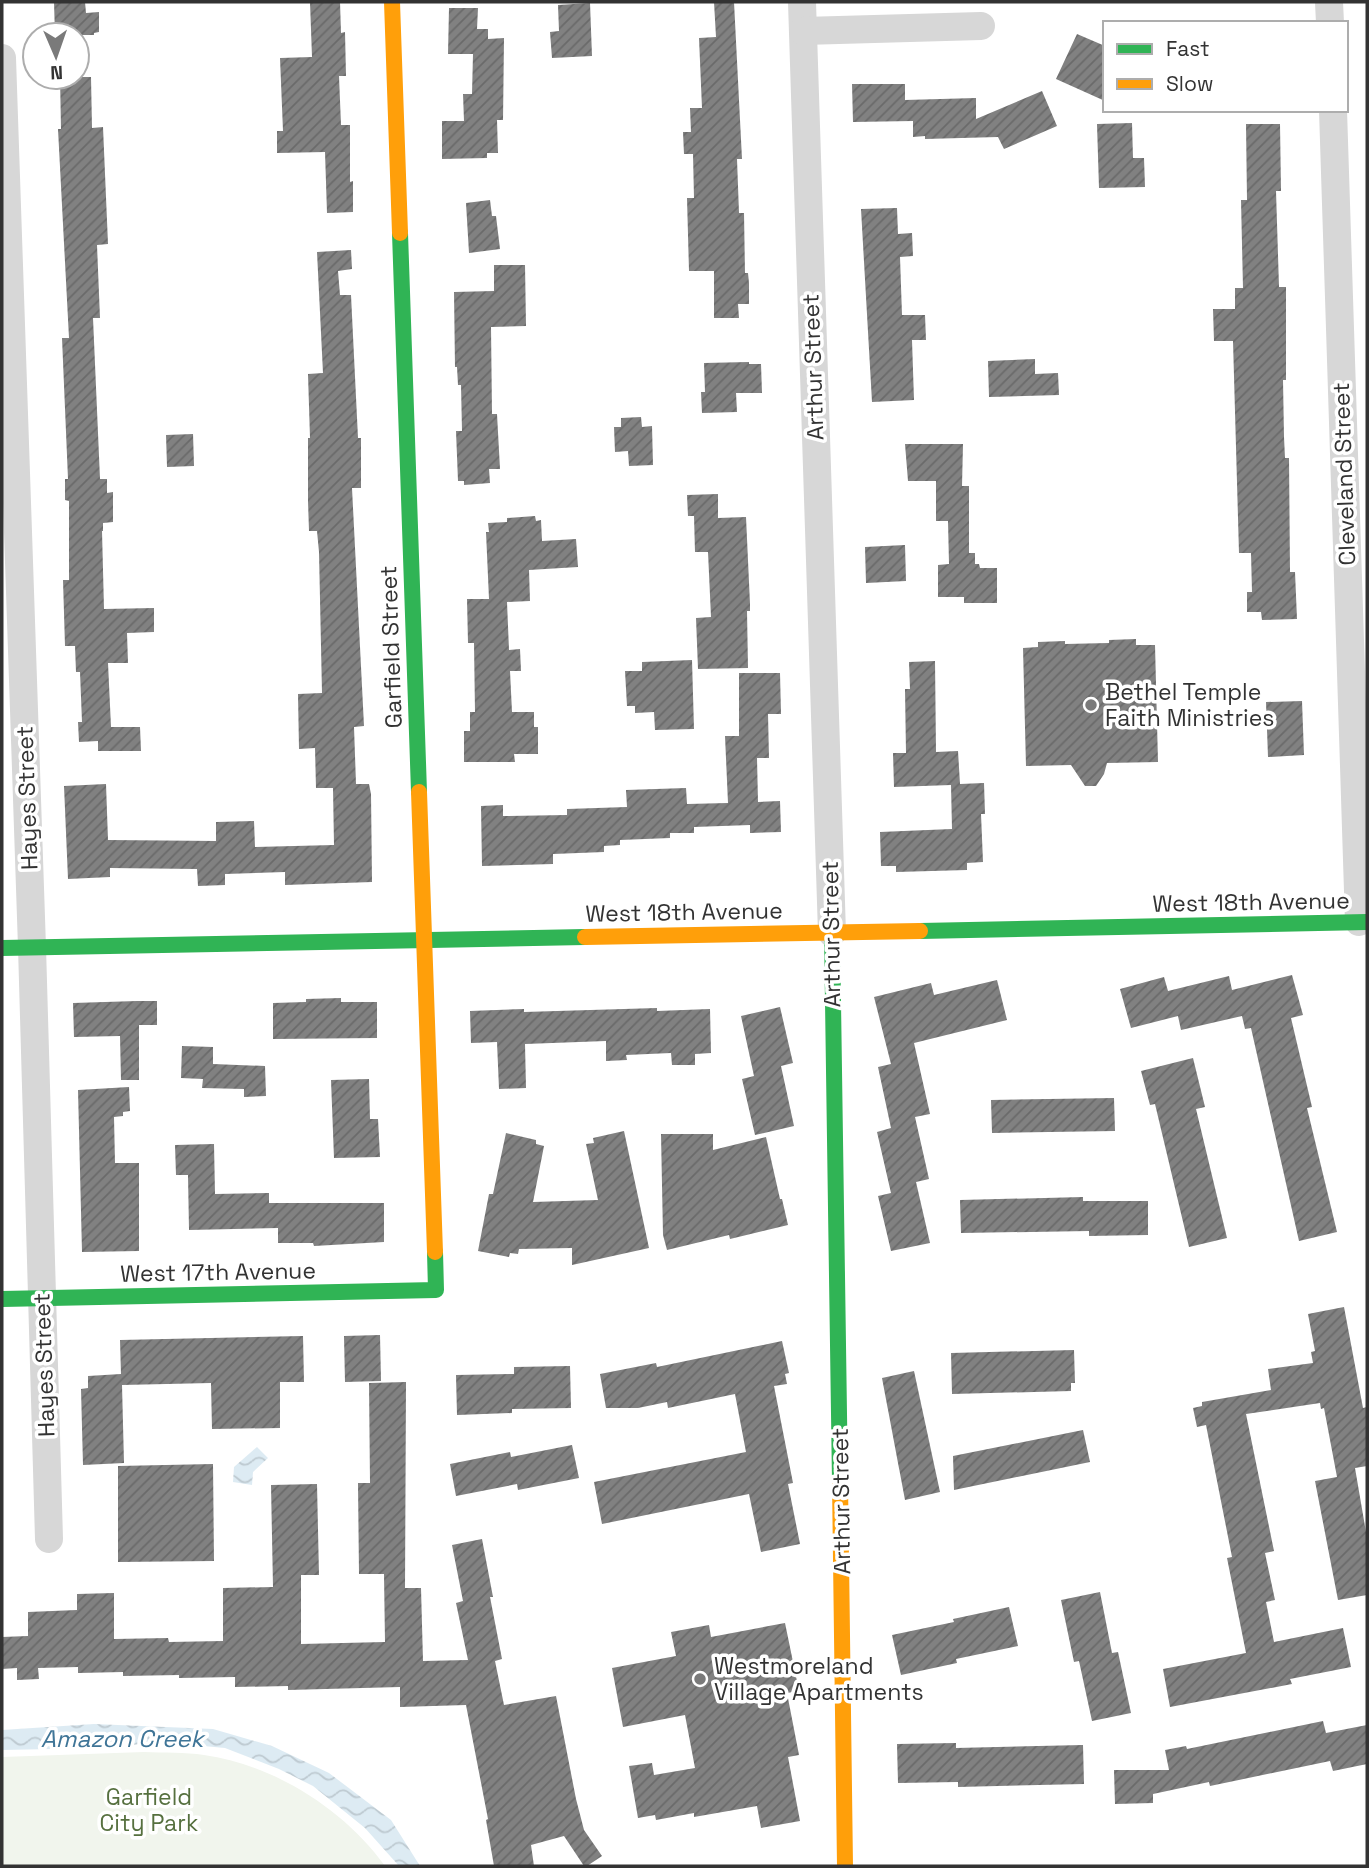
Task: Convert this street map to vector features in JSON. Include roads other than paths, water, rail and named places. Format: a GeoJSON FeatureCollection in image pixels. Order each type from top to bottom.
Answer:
{"type":"FeatureCollection","features":[{"type":"Feature","properties":{"kind":"street","name":"Garfield Street"},"geometry":{"type":"LineString","coordinates":[[392,2],[436,1290]]}},
{"type":"Feature","properties":{"kind":"street","name":"Arthur Street"},"geometry":{"type":"LineString","coordinates":[[802,2],[832,933],[845,1866]]}},
{"type":"Feature","properties":{"kind":"street"},"geometry":{"type":"LineString","coordinates":[[1329,2],[1330,21]]}},
{"type":"Feature","properties":{"kind":"street"},"geometry":{"type":"LineString","coordinates":[[803,31],[981,26]]}},
{"type":"Feature","properties":{"kind":"street","name":"Hayes Street"},"geometry":{"type":"LineString","coordinates":[[2,58],[49,1539]]}},
{"type":"Feature","properties":{"kind":"street","name":"Cleveland Street"},"geometry":{"type":"LineString","coordinates":[[1333,112],[1355,424],[1363,922]]}},
{"type":"Feature","properties":{"kind":"street","name":"West 18th Avenue"},"geometry":{"type":"LineString","coordinates":[[2,948],[1363,922]]}},
{"type":"Feature","properties":{"kind":"street","name":"West 17th Avenue"},"geometry":{"type":"LineString","coordinates":[[2,1299],[436,1290]]}},
{"type":"Feature","properties":{"kind":"water"},"geometry":{"type":"Polygon","coordinates":[[[257,1447],[268,1458],[253,1472],[252,1485],[233,1482],[234,1467],[257,1447]]]}},
{"type":"Feature","properties":{"kind":"water","name":"Amazon Creek"},"geometry":{"type":"Polygon","coordinates":[[[94,1724],[213,1729],[272,1746],[329,1773],[391,1820],[420,1866],[399,1866],[365,1828],[313,1786],[279,1769],[225,1748],[160,1742],[102,1748],[2,1750],[2,1730],[94,1724]]]}},
{"type":"Feature","properties":{"kind":"place","name":"Bethel Temple Faith Ministries"},"geometry":{"type":"Point","coordinates":[1091,705]}},
{"type":"Feature","properties":{"kind":"place","name":"Westmoreland Village Apartments"},"geometry":{"type":"Point","coordinates":[700,1679]}},
{"type":"Feature","properties":{"kind":"park label","name":"Garfield City Park"},"geometry":{"type":"Point","coordinates":[149,1810]}}]}
